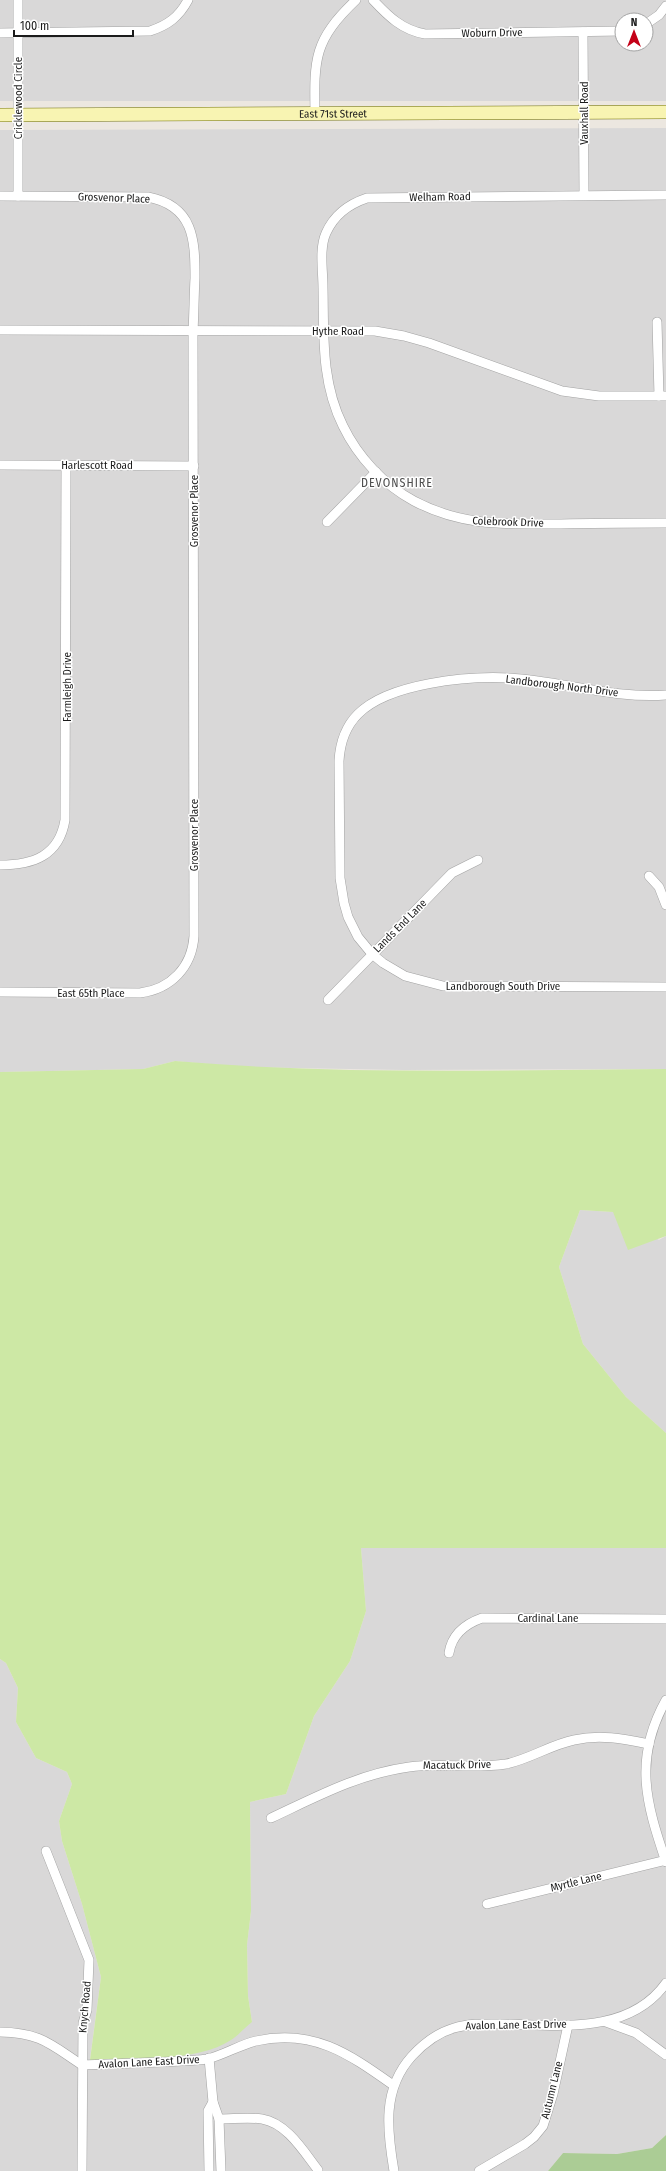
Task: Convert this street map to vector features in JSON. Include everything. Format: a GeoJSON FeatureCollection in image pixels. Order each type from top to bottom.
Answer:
{"type":"FeatureCollection","features":[{"type":"Feature","properties":{"kind":"main road","name":"East 71st Street"},"geometry":{"type":"LineString","coordinates":[[0,115],[666,112]]}},
{"type":"Feature","properties":{"kind":"street","name":"Cricklewood Circle"},"geometry":{"type":"LineString","coordinates":[[18,0],[18,196]]}},
{"type":"Feature","properties":{"kind":"street"},"geometry":{"type":"LineString","coordinates":[[0,34],[150,31],[174,20],[188,0]]}},
{"type":"Feature","properties":{"kind":"street"},"geometry":{"type":"LineString","coordinates":[[315,114],[316,66],[321,44],[334,22],[356,0]]}},
{"type":"Feature","properties":{"kind":"street","name":"Woburn Drive"},"geometry":{"type":"LineString","coordinates":[[373,0],[397,23],[407,29],[425,34],[614,31]]}},
{"type":"Feature","properties":{"kind":"street"},"geometry":{"type":"LineString","coordinates":[[654,17],[664,9]]}},
{"type":"Feature","properties":{"kind":"street","name":"Vauxhall Road"},"geometry":{"type":"LineString","coordinates":[[583,32],[584,195]]}},
{"type":"Feature","properties":{"kind":"street","name":"Welham Road"},"geometry":{"type":"LineString","coordinates":[[324,331],[323,243],[330,226],[336,217],[353,204],[374,197],[666,195]]}},
{"type":"Feature","properties":{"kind":"street","name":"Grosvenor Place"},"geometry":{"type":"LineString","coordinates":[[0,196],[148,197],[159,200],[171,206],[186,222],[194,242],[194,936],[190,957],[178,976]]}},
{"type":"Feature","properties":{"kind":"street"},"geometry":{"type":"LineString","coordinates":[[657,322],[663,396]]}},
{"type":"Feature","properties":{"kind":"street","name":"Hythe Road"},"geometry":{"type":"LineString","coordinates":[[0,330],[375,331],[404,336],[429,343],[562,391],[599,396],[663,396]]}},
{"type":"Feature","properties":{"kind":"street","name":"Colebrook Drive"},"geometry":{"type":"LineString","coordinates":[[324,331],[326,371],[333,404],[349,437],[376,472],[395,489],[426,507],[450,516],[478,523],[666,523]]}},
{"type":"Feature","properties":{"kind":"street","name":"Harlescott Road"},"geometry":{"type":"LineString","coordinates":[[0,465],[194,466]]}},
{"type":"Feature","properties":{"kind":"street","name":"Farmleigh Drive"},"geometry":{"type":"LineString","coordinates":[[0,865],[27,864],[46,854],[60,837],[65,820],[66,465]]}},
{"type":"Feature","properties":{"kind":"street"},"geometry":{"type":"LineString","coordinates":[[327,522],[376,472]]}},
{"type":"Feature","properties":{"kind":"street","name":"Landborough North Drive"},"geometry":{"type":"LineString","coordinates":[[340,818],[340,753],[344,735],[358,714],[373,702],[432,684],[476,678],[520,679],[630,696],[666,695]]}},
{"type":"Feature","properties":{"kind":"street","name":"Landborough South Drive"},"geometry":{"type":"LineString","coordinates":[[340,818],[341,885],[344,903],[354,931],[372,954],[405,976],[438,986],[666,987]]}},
{"type":"Feature","properties":{"kind":"street","name":"Lands End Lane"},"geometry":{"type":"LineString","coordinates":[[328,1000],[452,874],[478,860]]}},
{"type":"Feature","properties":{"kind":"street"},"geometry":{"type":"LineString","coordinates":[[649,876],[659,887],[666,905]]}},
{"type":"Feature","properties":{"kind":"street","name":"East 65th Place"},"geometry":{"type":"LineString","coordinates":[[0,992],[140,993],[155,990],[169,983],[178,976]]}},
{"type":"Feature","properties":{"kind":"street","name":"Cardinal Lane"},"geometry":{"type":"LineString","coordinates":[[449,1653],[452,1643],[460,1630],[468,1623],[482,1618],[666,1619]]}},
{"type":"Feature","properties":{"kind":"street"},"geometry":{"type":"LineString","coordinates":[[666,1700],[657,1719],[649,1744],[646,1770],[647,1801],[666,1861]]}},
{"type":"Feature","properties":{"kind":"street","name":"Macatuck Drive"},"geometry":{"type":"LineString","coordinates":[[271,1818],[341,1784],[389,1770],[425,1766],[504,1764],[527,1758],[574,1740],[592,1737],[615,1738],[649,1744]]}},
{"type":"Feature","properties":{"kind":"street","name":"Knych Road"},"geometry":{"type":"LineString","coordinates":[[46,1851],[89,1960],[87,2010],[83,2023],[82,2171]]}},
{"type":"Feature","properties":{"kind":"street","name":"Myrtle Lane"},"geometry":{"type":"LineString","coordinates":[[487,1904],[666,1861]]}},
{"type":"Feature","properties":{"kind":"street","name":"Avalon Lane East Drive"},"geometry":{"type":"LineString","coordinates":[[82,2065],[209,2058],[264,2040],[280,2038],[304,2039],[322,2043],[345,2053],[393,2085],[405,2064],[416,2051],[438,2034],[453,2028],[476,2024],[568,2025],[605,2021],[622,2017],[642,2007],[658,1993],[666,1983]]}},
{"type":"Feature","properties":{"kind":"street"},"geometry":{"type":"LineString","coordinates":[[605,2021],[629,2029],[666,2055]]}},
{"type":"Feature","properties":{"kind":"street","name":"Autumn Lane"},"geometry":{"type":"LineString","coordinates":[[479,2171],[525,2144],[534,2137],[543,2126],[553,2094],[568,2025]]}},
{"type":"Feature","properties":{"kind":"street"},"geometry":{"type":"LineString","coordinates":[[0,2032],[29,2034],[43,2039],[82,2065]]}},
{"type":"Feature","properties":{"kind":"street"},"geometry":{"type":"LineString","coordinates":[[209,2058],[213,2102],[219,2120],[221,2171]]}},
{"type":"Feature","properties":{"kind":"street"},"geometry":{"type":"LineString","coordinates":[[393,2085],[388,2103],[388,2117],[394,2171]]}},
{"type":"Feature","properties":{"kind":"street"},"geometry":{"type":"LineString","coordinates":[[210,2171],[208,2111],[213,2102]]}},
{"type":"Feature","properties":{"kind":"street"},"geometry":{"type":"LineString","coordinates":[[219,2120],[260,2119],[274,2123],[285,2131],[318,2170]]}},
{"type":"Feature","properties":{"kind":"shaded area"},"geometry":{"type":"Polygon","coordinates":[[[0,0],[666,0],[666,101],[0,101],[0,0]]]}},
{"type":"Feature","properties":{"kind":"shaded area","name":"DEVONSHIRE"},"geometry":{"type":"Polygon","coordinates":[[[666,128],[666,1069],[404,1070],[242,1067],[175,1061],[143,1069],[0,1072],[0,130],[666,128]]]}},
{"type":"Feature","properties":{"kind":"shaded area"},"geometry":{"type":"Polygon","coordinates":[[[580,1210],[613,1212],[659,1240],[666,1236],[666,1433],[626,1397],[583,1344],[559,1267],[580,1210]]]}},
{"type":"Feature","properties":{"kind":"shaded area"},"geometry":{"type":"Polygon","coordinates":[[[361,1548],[666,1548],[666,2135],[652,2148],[617,2154],[563,2153],[548,2171],[0,2171],[0,1659],[6,1663],[18,1688],[16,1722],[36,1758],[67,1772],[72,1784],[59,1821],[62,1841],[82,1904],[101,1977],[90,2059],[252,2022],[248,1996],[247,1945],[251,1911],[250,1802],[286,1794],[314,1716],[350,1661],[366,1611],[361,1548]]]}},
{"type":"Feature","properties":{"kind":"green space"},"geometry":{"type":"Polygon","coordinates":[[[175,1061],[297,1068],[420,1071],[666,1069],[666,1236],[628,1250],[613,1212],[580,1210],[559,1267],[583,1344],[626,1397],[666,1433],[666,1548],[361,1548],[366,1611],[350,1661],[314,1716],[286,1794],[250,1802],[251,1911],[247,1945],[248,1996],[252,2022],[231,2040],[217,2047],[201,2052],[163,2058],[90,2060],[101,1977],[82,1904],[62,1841],[59,1821],[72,1784],[67,1772],[36,1758],[16,1722],[18,1688],[6,1663],[0,1659],[0,1072],[143,1069],[175,1061]]]}},
{"type":"Feature","properties":{"kind":"green space"},"geometry":{"type":"Polygon","coordinates":[[[666,2135],[666,2171],[548,2171],[563,2153],[617,2154],[652,2148],[666,2135]]]}},
{"type":"Feature","properties":{"kind":"district","name":"DEVONSHIRE"},"geometry":{"type":"Point","coordinates":[397,483]}}]}
